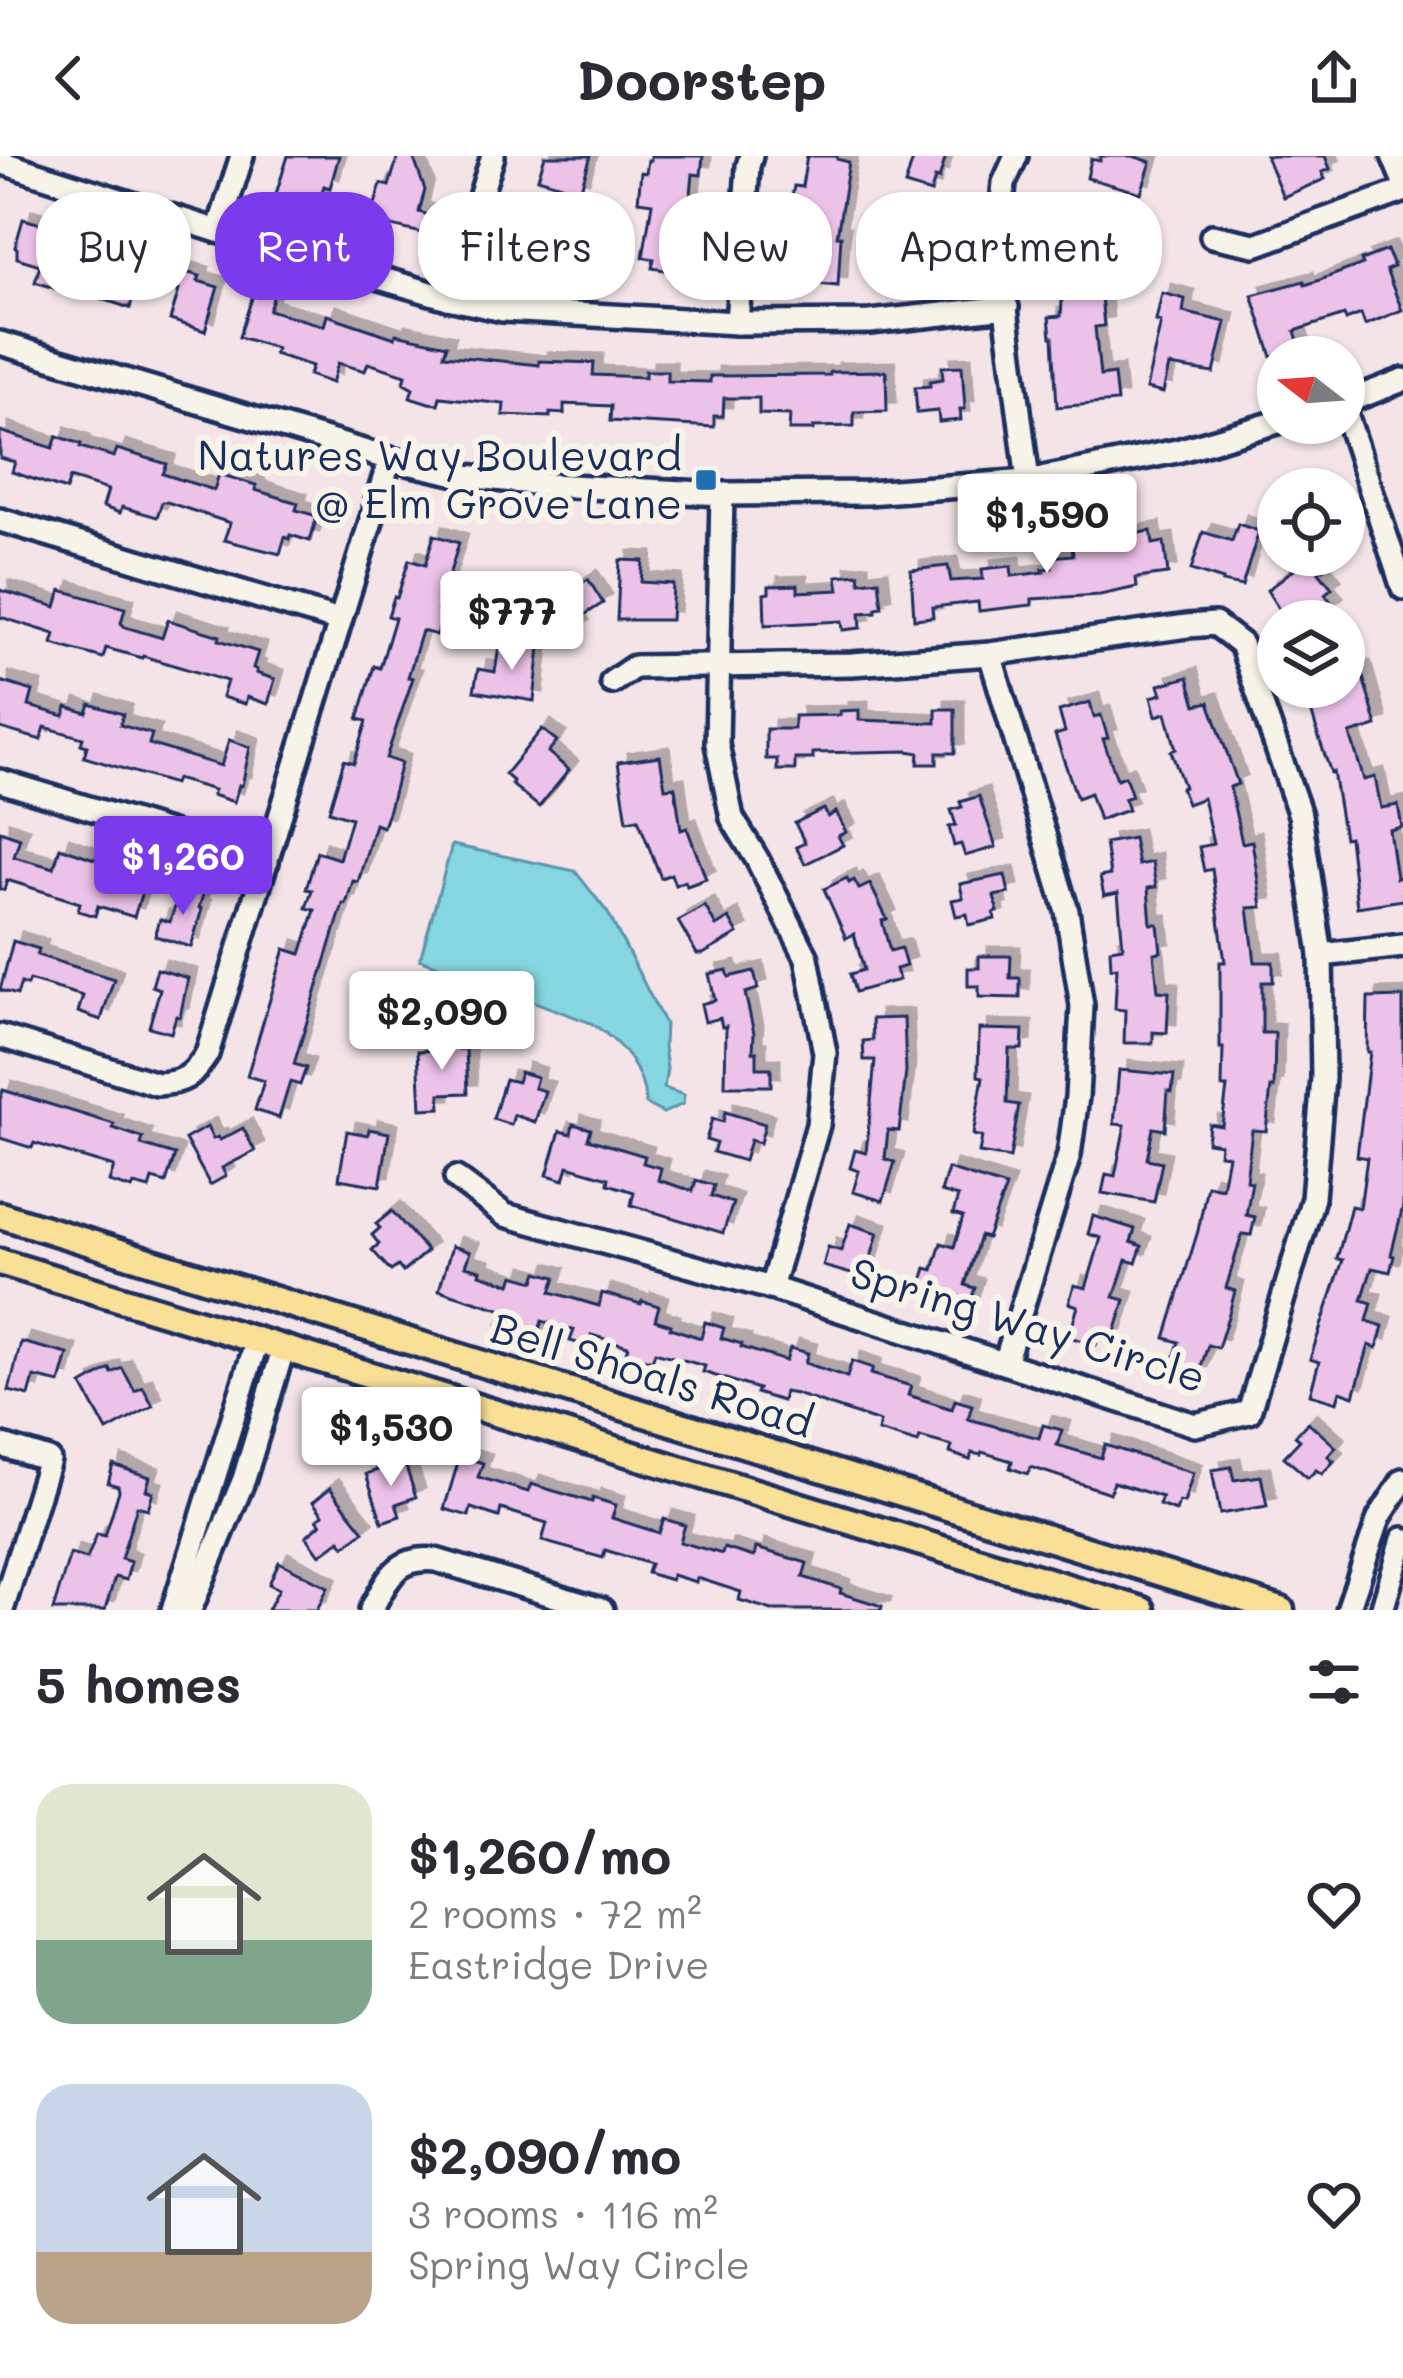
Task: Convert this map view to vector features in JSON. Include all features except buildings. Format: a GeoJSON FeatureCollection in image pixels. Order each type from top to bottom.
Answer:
{"type":"FeatureCollection","features":[{"type":"Feature","properties":{"kind":"main road","name":"Bell Shoals Road"},"geometry":{"type":"LineString","coordinates":[[0,1215],[1281,1610]]}},
{"type":"Feature","properties":{"kind":"main road","name":"Bell Shoals Road"},"geometry":{"type":"LineString","coordinates":[[0,1262],[1142,1610]]}},
{"type":"Feature","properties":{"kind":"street"},"geometry":{"type":"LineString","coordinates":[[231,192],[242,156]]}},
{"type":"Feature","properties":{"kind":"street"},"geometry":{"type":"LineString","coordinates":[[482,192],[493,156]]}},
{"type":"Feature","properties":{"kind":"street"},"geometry":{"type":"LineString","coordinates":[[737,323],[751,156]]}},
{"type":"Feature","properties":{"kind":"street"},"geometry":{"type":"LineString","coordinates":[[1016,156],[1004,183],[998,245],[1028,481]]}},
{"type":"Feature","properties":{"kind":"street"},"geometry":{"type":"LineString","coordinates":[[1393,156],[1403,180]]}},
{"type":"Feature","properties":{"kind":"street"},"geometry":{"type":"LineString","coordinates":[[0,162],[215,231]]}},
{"type":"Feature","properties":{"kind":"street"},"geometry":{"type":"LineString","coordinates":[[1212,236],[1255,245],[1403,191]]}},
{"type":"Feature","properties":{"kind":"street"},"geometry":{"type":"LineString","coordinates":[[457,300],[503,310],[737,323],[870,322],[1007,307]]}},
{"type":"Feature","properties":{"kind":"street"},"geometry":{"type":"LineString","coordinates":[[0,343],[390,458],[466,476],[551,485],[722,494],[867,494],[1028,481],[1178,451],[1257,428]]}},
{"type":"Feature","properties":{"kind":"street"},"geometry":{"type":"LineString","coordinates":[[1365,396],[1403,380]]}},
{"type":"Feature","properties":{"kind":"street"},"geometry":{"type":"LineString","coordinates":[[1357,444],[1403,588]]}},
{"type":"Feature","properties":{"kind":"street"},"geometry":{"type":"LineString","coordinates":[[0,1036],[158,1084],[179,1083],[194,1074],[207,1054],[390,458]]}},
{"type":"Feature","properties":{"kind":"street"},"geometry":{"type":"LineString","coordinates":[[722,494],[717,744],[732,818],[807,958],[825,1053],[818,1125],[771,1288]]}},
{"type":"Feature","properties":{"kind":"street"},"geometry":{"type":"LineString","coordinates":[[0,520],[340,621]]}},
{"type":"Feature","properties":{"kind":"street","name":"Spring Way Circle"},"geometry":{"type":"LineString","coordinates":[[456,1178],[506,1215],[771,1288],[1195,1425],[1249,1412],[1313,1198],[1323,1078],[1321,956],[1300,815],[1241,644],[1215,624],[990,654],[852,664],[634,667],[612,682]]}},
{"type":"Feature","properties":{"kind":"street"},"geometry":{"type":"LineString","coordinates":[[990,654],[1067,911],[1082,1006],[1070,1155],[1005,1363]]}},
{"type":"Feature","properties":{"kind":"street"},"geometry":{"type":"LineString","coordinates":[[0,781],[267,862]]}},
{"type":"Feature","properties":{"kind":"street"},"geometry":{"type":"LineString","coordinates":[[1321,956],[1403,946]]}},
{"type":"Feature","properties":{"kind":"street"},"geometry":{"type":"LineString","coordinates":[[173,1610],[257,1341]]}},
{"type":"Feature","properties":{"kind":"street"},"geometry":{"type":"LineString","coordinates":[[190,1610],[238,1495],[284,1350]]}},
{"type":"Feature","properties":{"kind":"street"},"geometry":{"type":"LineString","coordinates":[[0,1445],[50,1460],[2,1610]]}},
{"type":"Feature","properties":{"kind":"street"},"geometry":{"type":"LineString","coordinates":[[1348,1610],[1379,1518],[1403,1480]]}},
{"type":"Feature","properties":{"kind":"street"},"geometry":{"type":"LineString","coordinates":[[1382,1610],[1403,1539]]}},
{"type":"Feature","properties":{"kind":"street"},"geometry":{"type":"LineString","coordinates":[[370,1610],[388,1577],[410,1560],[423,1558],[602,1610]]}},
{"type":"Feature","properties":{"kind":"water"},"geometry":{"type":"Polygon","coordinates":[[[452,845],[575,871],[608,913],[665,1024],[664,1088],[684,1095],[683,1104],[663,1113],[646,1104],[629,1057],[591,1023],[420,959],[452,845]]]}},
{"type":"Feature","properties":{"kind":"place","name":"Natures Way Boulevard @ Elm Grove Lane"},"geometry":{"type":"Point","coordinates":[706,480]}}]}
